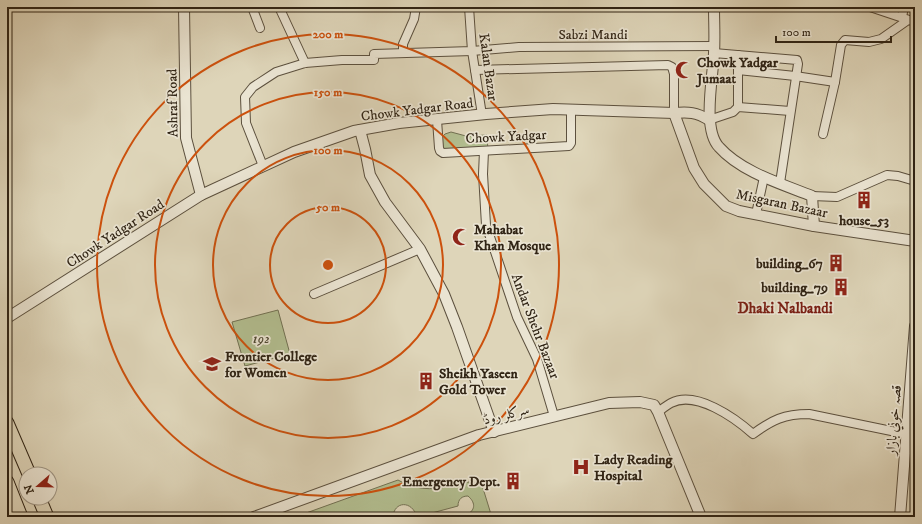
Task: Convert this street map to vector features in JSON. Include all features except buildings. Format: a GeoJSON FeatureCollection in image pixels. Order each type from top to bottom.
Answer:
{"type":"FeatureCollection","features":[{"type":"Feature","properties":{"kind":"highway"},"geometry":{"type":"LineString","coordinates":[[7,423],[26,466]]}},
{"type":"Feature","properties":{"kind":"highway"},"geometry":{"type":"LineString","coordinates":[[7,482],[21,517]]}},
{"type":"Feature","properties":{"kind":"highway"},"geometry":{"type":"LineString","coordinates":[[42,506],[47,517]]}},
{"type":"Feature","properties":{"kind":"street","name":"Ashraf Road"},"geometry":{"type":"LineString","coordinates":[[184,7],[186,138],[201,196]]}},
{"type":"Feature","properties":{"kind":"street"},"geometry":{"type":"LineString","coordinates":[[252,7],[260,28]]}},
{"type":"Feature","properties":{"kind":"street"},"geometry":{"type":"LineString","coordinates":[[263,166],[246,123],[245,97],[253,87],[276,72],[305,63],[279,7]]}},
{"type":"Feature","properties":{"kind":"street"},"geometry":{"type":"LineString","coordinates":[[403,53],[404,44],[414,19],[416,7]]}},
{"type":"Feature","properties":{"kind":"street","name":"Kalan Bazar"},"geometry":{"type":"LineString","coordinates":[[470,7],[472,51],[482,115]]}},
{"type":"Feature","properties":{"kind":"street"},"geometry":{"type":"LineString","coordinates":[[714,7],[714,49],[709,120],[712,136],[718,147],[744,167],[764,177],[812,196],[837,197],[887,175],[898,176],[915,181]]}},
{"type":"Feature","properties":{"kind":"street"},"geometry":{"type":"LineString","coordinates":[[870,7],[908,20]]}},
{"type":"Feature","properties":{"kind":"street"},"geometry":{"type":"LineString","coordinates":[[904,7],[908,20]]}},
{"type":"Feature","properties":{"kind":"street"},"geometry":{"type":"LineString","coordinates":[[823,134],[835,82],[841,45],[845,40],[869,42],[881,40],[908,20]]}},
{"type":"Feature","properties":{"kind":"street","name":"Sabzi Mandi"},"geometry":{"type":"LineString","coordinates":[[305,63],[342,60],[374,60],[374,54],[472,51],[519,47],[714,49],[738,55],[797,60],[795,76]]}},
{"type":"Feature","properties":{"kind":"street"},"geometry":{"type":"LineString","coordinates":[[738,55],[738,107]]}},
{"type":"Feature","properties":{"kind":"street"},"geometry":{"type":"LineString","coordinates":[[475,70],[668,64],[672,67],[674,74],[674,113]]}},
{"type":"Feature","properties":{"kind":"street"},"geometry":{"type":"LineString","coordinates":[[738,70],[835,82]]}},
{"type":"Feature","properties":{"kind":"street"},"geometry":{"type":"LineString","coordinates":[[780,183],[795,76]]}},
{"type":"Feature","properties":{"kind":"street"},"geometry":{"type":"LineString","coordinates":[[709,120],[732,112],[738,107],[790,111]]}},
{"type":"Feature","properties":{"kind":"street","name":"Chowk Yadgar Road"},"geometry":{"type":"LineString","coordinates":[[7,318],[201,196],[294,152],[360,130],[399,123],[554,109],[570,111],[688,112],[698,114],[709,120]]}},
{"type":"Feature","properties":{"kind":"street","name":"Chowk Yadgar"},"geometry":{"type":"LineString","coordinates":[[437,120],[440,151],[443,153],[569,146],[571,143],[570,111]]}},
{"type":"Feature","properties":{"kind":"street","name":"Misgaran Bazaar"},"geometry":{"type":"LineString","coordinates":[[674,113],[694,168],[704,184],[726,206],[739,211],[814,226],[915,241]]}},
{"type":"Feature","properties":{"kind":"street"},"geometry":{"type":"LineString","coordinates":[[360,130],[370,175],[385,202],[420,249],[444,294],[494,432]]}},
{"type":"Feature","properties":{"kind":"street","name":"Andar Shehr Bazaar"},"geometry":{"type":"LineString","coordinates":[[484,151],[482,174],[486,225],[517,317],[537,359],[554,416]]}},
{"type":"Feature","properties":{"kind":"street"},"geometry":{"type":"LineString","coordinates":[[756,214],[764,177]]}},
{"type":"Feature","properties":{"kind":"street"},"geometry":{"type":"LineString","coordinates":[[812,196],[814,226]]}},
{"type":"Feature","properties":{"kind":"street"},"geometry":{"type":"LineString","coordinates":[[314,294],[420,249]]}},
{"type":"Feature","properties":{"kind":"street","name":"قصہ خوني بازار"},"geometry":{"type":"LineString","coordinates":[[900,517],[909,439],[915,326]]}},
{"type":"Feature","properties":{"kind":"street"},"geometry":{"type":"LineString","coordinates":[[701,517],[658,412],[672,402],[683,400],[699,401],[726,413],[752,434],[782,416],[809,414],[909,439]]}},
{"type":"Feature","properties":{"kind":"street","name":"سرکلر روڈ"},"geometry":{"type":"LineString","coordinates":[[254,517],[442,448],[554,416],[609,403],[640,402],[654,405],[658,412]]}},
{"type":"Feature","properties":{"kind":"green space"},"geometry":{"type":"Polygon","coordinates":[[[451,132],[466,136],[487,135],[488,151],[446,151],[442,148],[441,138],[445,134],[451,132]]]}},
{"type":"Feature","properties":{"kind":"green space","name":"192"},"geometry":{"type":"Polygon","coordinates":[[[278,310],[290,354],[245,366],[232,322],[278,310]]]}},
{"type":"Feature","properties":{"kind":"green space"},"geometry":{"type":"Polygon","coordinates":[[[398,480],[416,487],[429,489],[443,488],[466,482],[473,482],[482,485],[491,517],[469,517],[468,514],[471,512],[474,505],[468,496],[461,498],[458,506],[417,517],[415,511],[407,505],[400,505],[396,508],[393,517],[295,517],[398,480]]]}},
{"type":"Feature","properties":{"kind":"place","name":"Chowk Yadgar Jumaat"},"geometry":{"type":"Point","coordinates":[684,70]}},
{"type":"Feature","properties":{"kind":"place","name":"house_53"},"geometry":{"type":"Point","coordinates":[864,200]}},
{"type":"Feature","properties":{"kind":"place","name":"Mahabat Khan Mosque"},"geometry":{"type":"Point","coordinates":[461,237]}},
{"type":"Feature","properties":{"kind":"place","name":"building_67"},"geometry":{"type":"Point","coordinates":[836,263]}},
{"type":"Feature","properties":{"kind":"place","name":"building_79"},"geometry":{"type":"Point","coordinates":[841,287]}},
{"type":"Feature","properties":{"kind":"place","name":"Frontier College for Women"},"geometry":{"type":"Point","coordinates":[212,364]}},
{"type":"Feature","properties":{"kind":"place","name":"Sheikh Yaseen Gold Tower"},"geometry":{"type":"Point","coordinates":[426,381]}},
{"type":"Feature","properties":{"kind":"place","name":"Lady Reading Hospital"},"geometry":{"type":"Point","coordinates":[581,467]}},
{"type":"Feature","properties":{"kind":"place","name":"Emergency Dept."},"geometry":{"type":"Point","coordinates":[513,481]}},
{"type":"Feature","properties":{"kind":"district","name":"Dhaki Nalbandi"},"geometry":{"type":"Point","coordinates":[785,308]}}]}
